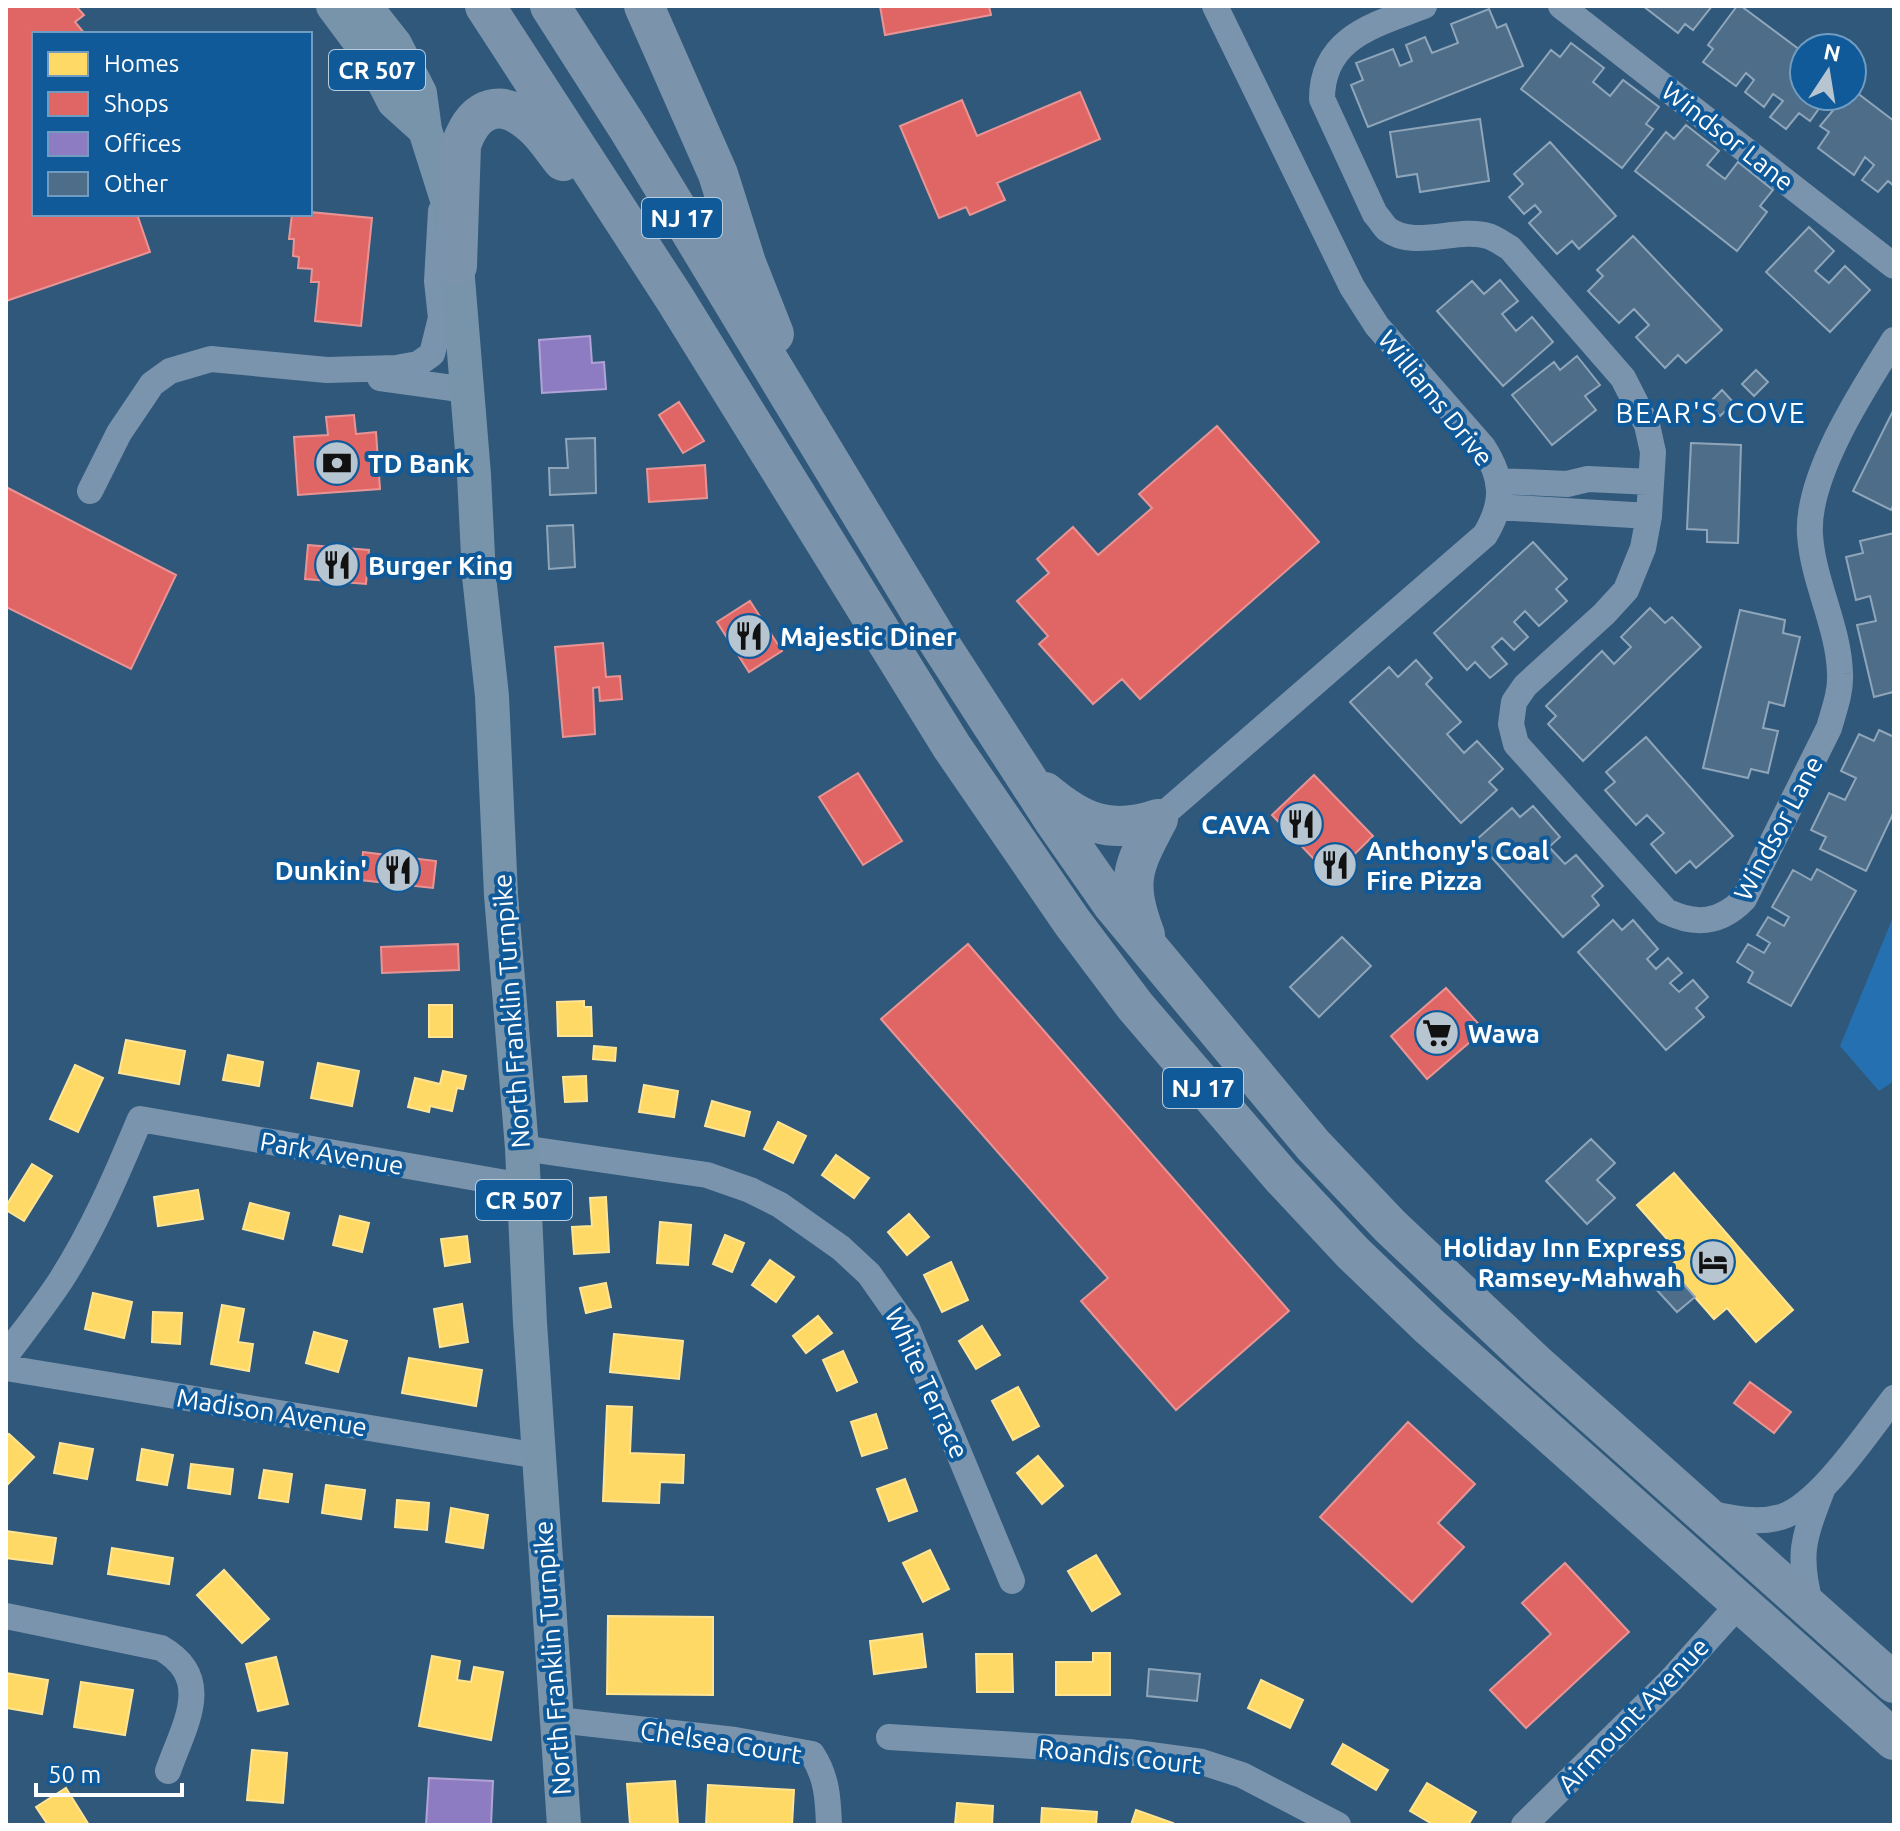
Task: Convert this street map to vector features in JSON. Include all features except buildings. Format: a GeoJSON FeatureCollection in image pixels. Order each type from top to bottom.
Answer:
{"type":"FeatureCollection","features":[{"type":"Feature","properties":{"kind":"highway","name":"NJ 17"},"geometry":{"type":"LineString","coordinates":[[485,6],[675,299],[952,747],[1054,897],[1135,1006],[1223,1110],[1353,1253],[1508,1399],[1894,1740]]}},
{"type":"Feature","properties":{"kind":"highway","name":"NJ 17"},"geometry":{"type":"LineString","coordinates":[[550,6],[636,141],[938,641],[1023,774],[1113,905],[1313,1145],[1376,1211],[1516,1346],[1894,1683]]}},
{"type":"Feature","properties":{"kind":"highway"},"geometry":{"type":"LineString","coordinates":[[644,6],[718,174],[746,263],[811,431]]}},
{"type":"Feature","properties":{"kind":"highway"},"geometry":{"type":"LineString","coordinates":[[457,266],[461,145],[467,127],[481,113],[497,108],[515,112],[536,127],[675,299]]}},
{"type":"Feature","properties":{"kind":"highway"},"geometry":{"type":"LineString","coordinates":[[1023,774],[1087,821],[1121,828],[1158,819]]}},
{"type":"Feature","properties":{"kind":"highway"},"geometry":{"type":"LineString","coordinates":[[1153,954],[1135,908],[1133,876],[1136,860],[1158,819]]}},
{"type":"Feature","properties":{"kind":"main road","name":"CR 507"},"geometry":{"type":"LineString","coordinates":[[333,6],[371,57],[394,102],[425,130]]}},
{"type":"Feature","properties":{"kind":"main road","name":"CR 507"},"geometry":{"type":"LineString","coordinates":[[365,6],[395,44],[420,93],[425,130],[444,183],[457,266],[467,390]]}},
{"type":"Feature","properties":{"kind":"main road","name":"North Franklin Turnpike"},"geometry":{"type":"LineString","coordinates":[[467,390],[479,576],[492,696],[505,953],[522,1148],[564,1825]]}},
{"type":"Feature","properties":{"kind":"street","name":"Williams Drive"},"geometry":{"type":"LineString","coordinates":[[1158,819],[1485,535],[1498,507],[1499,481],[1495,465],[1483,447],[1377,326],[1352,287],[1215,6]]}},
{"type":"Feature","properties":{"kind":"street","name":"Windsor Lane"},"geometry":{"type":"LineString","coordinates":[[1424,6],[1367,28],[1347,41],[1330,60],[1322,79],[1322,99],[1375,214],[1388,230],[1406,236],[1461,233],[1490,236],[1510,248],[1623,378],[1647,425],[1653,452],[1649,516],[1640,560],[1626,590],[1525,686],[1514,702],[1511,724],[1516,744],[1666,911],[1679,917],[1711,920],[1731,912],[1744,899],[1829,728],[1837,702],[1840,674],[1810,537],[1810,512],[1817,485],[1862,389],[1894,340]]}},
{"type":"Feature","properties":{"kind":"street","name":"Windsor Lane"},"geometry":{"type":"LineString","coordinates":[[1561,6],[1894,266]]}},
{"type":"Feature","properties":{"kind":"street"},"geometry":{"type":"LineString","coordinates":[[327,370],[396,368],[418,364],[432,354],[441,318],[437,241],[444,183]]}},
{"type":"Feature","properties":{"kind":"street"},"geometry":{"type":"LineString","coordinates":[[90,491],[127,421],[152,384],[170,371],[211,359],[327,370],[467,390]]}},
{"type":"Feature","properties":{"kind":"street"},"geometry":{"type":"LineString","coordinates":[[1499,481],[1567,484],[1588,479],[1651,482]]}},
{"type":"Feature","properties":{"kind":"street"},"geometry":{"type":"LineString","coordinates":[[1498,507],[1649,516]]}},
{"type":"Feature","properties":{"kind":"street","name":"Park Avenue"},"geometry":{"type":"LineString","coordinates":[[6,1355],[60,1282],[80,1248],[117,1175],[140,1119],[523,1186]]}},
{"type":"Feature","properties":{"kind":"street","name":"White Terrace"},"geometry":{"type":"LineString","coordinates":[[522,1148],[707,1175],[750,1190],[780,1205],[841,1248],[869,1274],[907,1328],[1012,1581]]}},
{"type":"Feature","properties":{"kind":"street","name":"Madison Avenue"},"geometry":{"type":"LineString","coordinates":[[6,1368],[539,1456]]}},
{"type":"Feature","properties":{"kind":"street"},"geometry":{"type":"LineString","coordinates":[[1698,1511],[1743,1520],[1784,1517],[1823,1487],[1894,1398]]}},
{"type":"Feature","properties":{"kind":"street"},"geometry":{"type":"LineString","coordinates":[[1812,1611],[1801,1568],[1805,1539],[1823,1487]]}},
{"type":"Feature","properties":{"kind":"street","name":"Airmount Avenue"},"geometry":{"type":"LineString","coordinates":[[1524,1825],[1671,1680],[1740,1603]]}},
{"type":"Feature","properties":{"kind":"street"},"geometry":{"type":"LineString","coordinates":[[6,1616],[161,1648],[174,1656],[185,1667],[193,1698],[168,1771]]}},
{"type":"Feature","properties":{"kind":"street","name":"Chelsea Court"},"geometry":{"type":"LineString","coordinates":[[558,1720],[735,1740],[812,1754],[823,1772],[829,1825]]}},
{"type":"Feature","properties":{"kind":"street","name":"Roandis Court"},"geometry":{"type":"LineString","coordinates":[[889,1737],[1129,1752],[1202,1762],[1242,1775],[1338,1825]]}},
{"type":"Feature","properties":{"kind":"shaded area"},"geometry":{"type":"Polygon","coordinates":[[[1894,915],[1894,1081],[1879,1091],[1840,1046],[1894,915]]]}},
{"type":"Feature","properties":{"kind":"place","name":"TD Bank"},"geometry":{"type":"Point","coordinates":[337,463]}},
{"type":"Feature","properties":{"kind":"place","name":"Burger King"},"geometry":{"type":"Point","coordinates":[337,565]}},
{"type":"Feature","properties":{"kind":"place","name":"Majestic Diner"},"geometry":{"type":"Point","coordinates":[749,636]}},
{"type":"Feature","properties":{"kind":"place","name":"CAVA"},"geometry":{"type":"Point","coordinates":[1301,824]}},
{"type":"Feature","properties":{"kind":"place","name":"Anthony's Coal Fire Pizza"},"geometry":{"type":"Point","coordinates":[1335,865]}},
{"type":"Feature","properties":{"kind":"place","name":"Dunkin'"},"geometry":{"type":"Point","coordinates":[398,870]}},
{"type":"Feature","properties":{"kind":"place","name":"Wawa"},"geometry":{"type":"Point","coordinates":[1437,1033]}},
{"type":"Feature","properties":{"kind":"place","name":"Holiday Inn Express Ramsey-Mahwah"},"geometry":{"type":"Point","coordinates":[1713,1262]}},
{"type":"Feature","properties":{"kind":"district","name":"BEAR'S COVE"},"geometry":{"type":"Point","coordinates":[1711,412]}}]}
